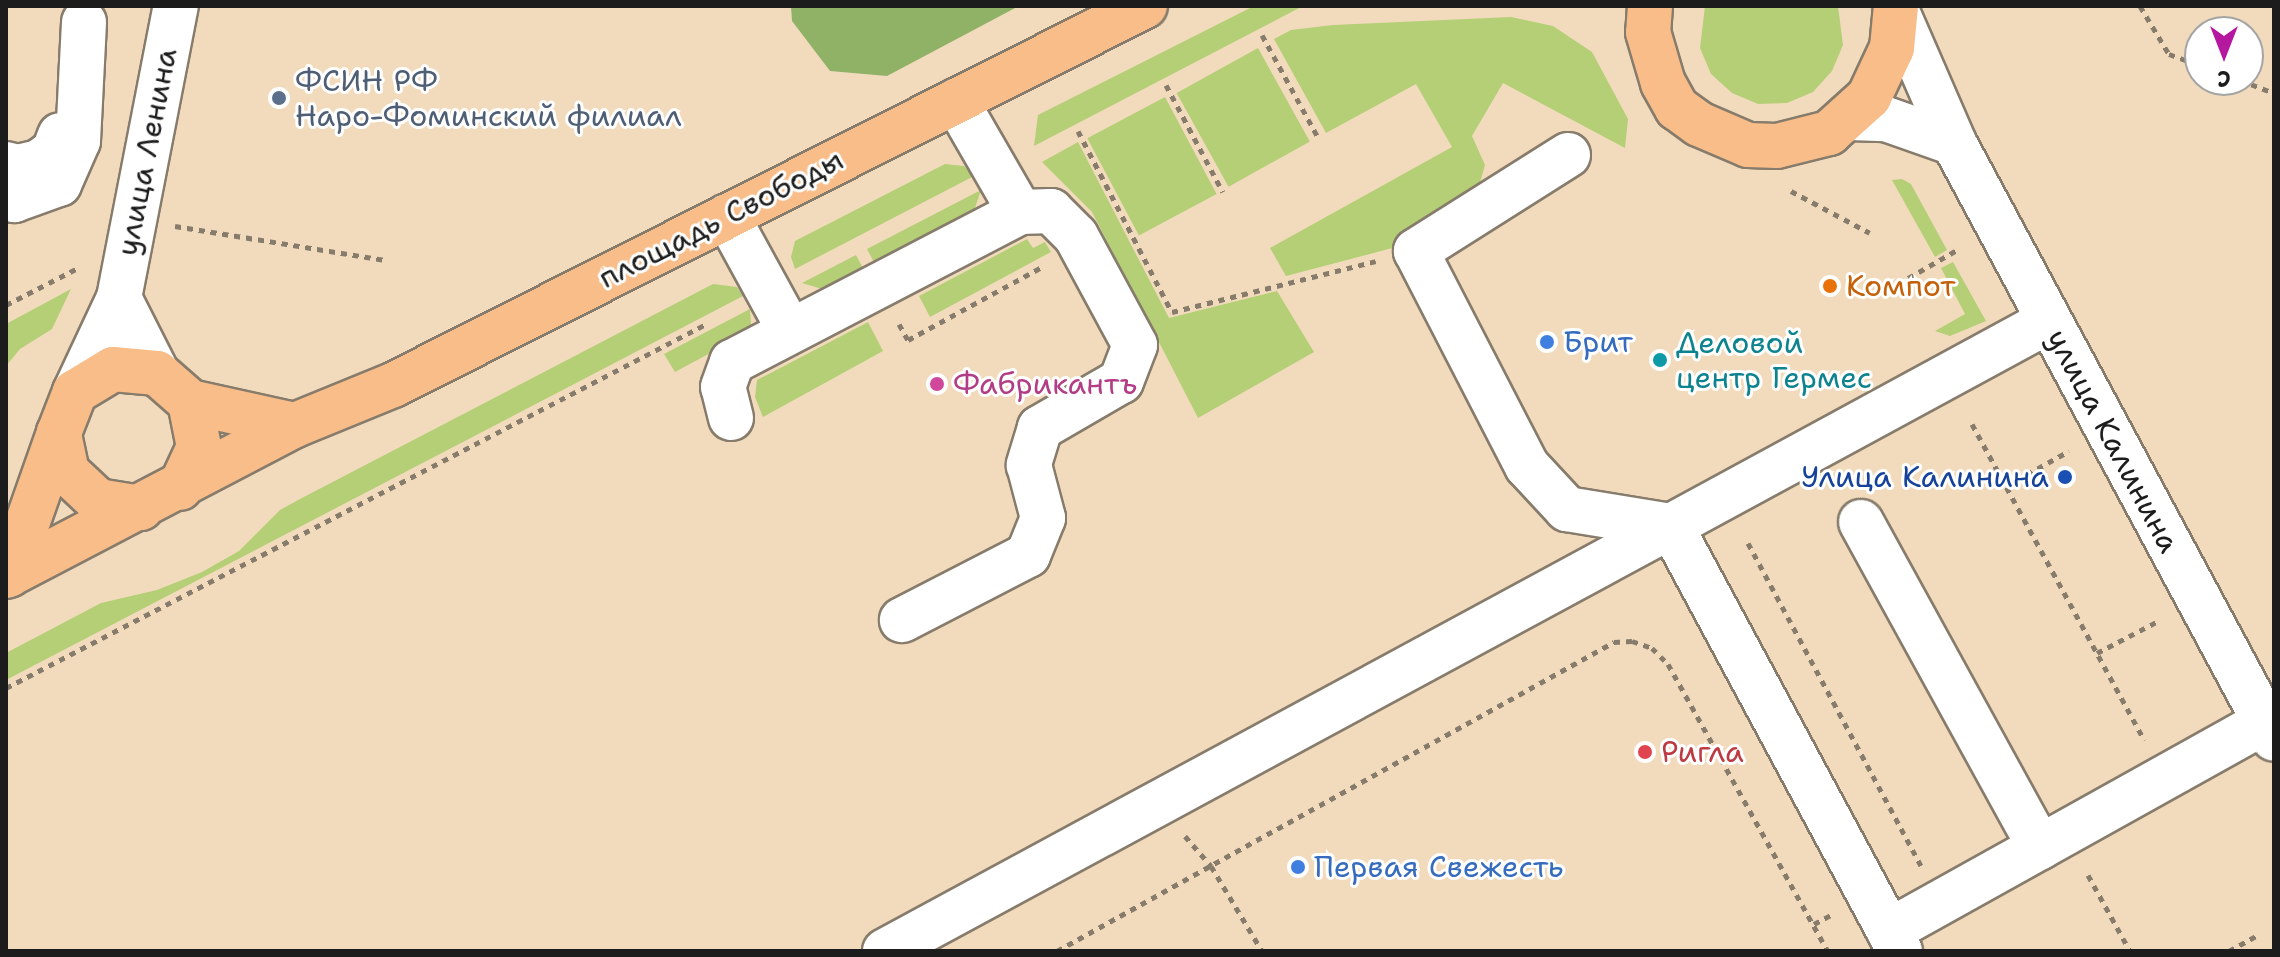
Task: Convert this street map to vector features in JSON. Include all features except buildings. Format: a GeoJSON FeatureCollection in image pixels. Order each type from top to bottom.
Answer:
{"type":"FeatureCollection","features":[{"type":"Feature","properties":{"kind":"main road","name":"площадь Свободы"},"geometry":{"type":"LineString","coordinates":[[7,576],[295,425],[393,385],[1145,6]]}},
{"type":"Feature","properties":{"kind":"main road"},"geometry":{"type":"LineString","coordinates":[[1638,15],[1663,83],[1677,108],[1699,124],[1748,145],[1777,146],[1829,133],[1850,118],[1883,75],[1897,10]]}},
{"type":"Feature","properties":{"kind":"main road"},"geometry":{"type":"LineString","coordinates":[[75,392],[113,369],[157,373],[190,402],[295,425]]}},
{"type":"Feature","properties":{"kind":"main road","name":"площадь Свободы"},"geometry":{"type":"LineString","coordinates":[[7,576],[75,392]]}},
{"type":"Feature","properties":{"kind":"main road"},"geometry":{"type":"LineString","coordinates":[[180,488],[199,447],[190,402]]}},
{"type":"Feature","properties":{"kind":"main road"},"geometry":{"type":"LineString","coordinates":[[59,433],[67,472],[98,501],[141,508]]}},
{"type":"Feature","properties":{"kind":"street","name":"улица Ленина"},"geometry":{"type":"LineString","coordinates":[[75,392],[119,298],[176,6]]}},
{"type":"Feature","properties":{"kind":"street","name":"улица Калинина"},"geometry":{"type":"LineString","coordinates":[[1897,10],[1954,143],[2271,731]]}},
{"type":"Feature","properties":{"kind":"street"},"geometry":{"type":"LineString","coordinates":[[6,164],[18,167],[39,162],[54,151],[68,115],[84,14]]}},
{"type":"Feature","properties":{"kind":"street"},"geometry":{"type":"LineString","coordinates":[[6,197],[14,200],[59,184],[78,141],[84,14]]}},
{"type":"Feature","properties":{"kind":"street"},"geometry":{"type":"LineString","coordinates":[[956,101],[1020,212]]}},
{"type":"Feature","properties":{"kind":"street"},"geometry":{"type":"LineString","coordinates":[[1850,118],[1886,119],[1954,143]]}},
{"type":"Feature","properties":{"kind":"street"},"geometry":{"type":"LineString","coordinates":[[1568,155],[1416,251],[1527,466],[1567,509],[1671,526]]}},
{"type":"Feature","properties":{"kind":"street"},"geometry":{"type":"LineString","coordinates":[[731,418],[723,387],[732,362],[790,331],[1020,212],[1051,211],[1076,236],[1135,345],[1121,381],[1040,428],[1029,465],[1043,518],[1028,555],[902,620]]}},
{"type":"Feature","properties":{"kind":"street"},"geometry":{"type":"LineString","coordinates":[[727,216],[790,331]]}},
{"type":"Feature","properties":{"kind":"street","name":"улица Ленина"},"geometry":{"type":"LineString","coordinates":[[119,298],[157,373]]}},
{"type":"Feature","properties":{"kind":"street"},"geometry":{"type":"LineString","coordinates":[[885,951],[2049,321]]}},
{"type":"Feature","properties":{"kind":"street"},"geometry":{"type":"LineString","coordinates":[[1861,522],[2040,847]]}},
{"type":"Feature","properties":{"kind":"street"},"geometry":{"type":"LineString","coordinates":[[1671,526],[1894,941],[2040,847],[2271,731]]}},
{"type":"Feature","properties":{"kind":"path"},"geometry":{"type":"LineString","coordinates":[[2140,6],[2169,54],[2184,59]]}},
{"type":"Feature","properties":{"kind":"path"},"geometry":{"type":"LineString","coordinates":[[1262,35],[1319,139]]}},
{"type":"Feature","properties":{"kind":"path"},"geometry":{"type":"LineString","coordinates":[[1166,85],[1223,192]]}},
{"type":"Feature","properties":{"kind":"path"},"geometry":{"type":"LineString","coordinates":[[1078,131],[1172,312],[1416,251]]}},
{"type":"Feature","properties":{"kind":"path"},"geometry":{"type":"LineString","coordinates":[[1791,191],[1870,233]]}},
{"type":"Feature","properties":{"kind":"path"},"geometry":{"type":"LineString","coordinates":[[170,225],[385,260]]}},
{"type":"Feature","properties":{"kind":"path"},"geometry":{"type":"LineString","coordinates":[[1898,284],[1957,250]]}},
{"type":"Feature","properties":{"kind":"path"},"geometry":{"type":"LineString","coordinates":[[893,311],[909,342],[1047,264]]}},
{"type":"Feature","properties":{"kind":"path"},"geometry":{"type":"LineString","coordinates":[[6,305],[81,266]]}},
{"type":"Feature","properties":{"kind":"path"},"geometry":{"type":"LineString","coordinates":[[6,688],[719,317]]}},
{"type":"Feature","properties":{"kind":"path"},"geometry":{"type":"LineString","coordinates":[[1972,424],[2148,747]]}},
{"type":"Feature","properties":{"kind":"path"},"geometry":{"type":"LineString","coordinates":[[2006,486],[2069,451]]}},
{"type":"Feature","properties":{"kind":"path"},"geometry":{"type":"LineString","coordinates":[[1748,543],[1921,867]]}},
{"type":"Feature","properties":{"kind":"path"},"geometry":{"type":"LineString","coordinates":[[2097,653],[2162,619]]}},
{"type":"Feature","properties":{"kind":"path"},"geometry":{"type":"LineString","coordinates":[[1057,951],[1614,642],[1632,641],[1652,648],[1668,664],[1828,951]]}},
{"type":"Feature","properties":{"kind":"path"},"geometry":{"type":"LineString","coordinates":[[1157,804],[1211,866],[1262,951]]}},
{"type":"Feature","properties":{"kind":"path"},"geometry":{"type":"LineString","coordinates":[[2088,875],[2130,951]]}},
{"type":"Feature","properties":{"kind":"path"},"geometry":{"type":"LineString","coordinates":[[2229,951],[2258,935]]}},
{"type":"Feature","properties":{"kind":"green space"},"geometry":{"type":"Polygon","coordinates":[[[791,6],[1019,6],[887,76],[830,71],[792,21],[791,6]]]}},
{"type":"Feature","properties":{"kind":"green space"},"geometry":{"type":"Polygon","coordinates":[[[1254,6],[1303,6],[1034,146],[1038,115],[1254,6]]]}},
{"type":"Feature","properties":{"kind":"green space"},"geometry":{"type":"Polygon","coordinates":[[[1705,6],[1838,6],[1843,45],[1832,71],[1813,92],[1787,103],[1758,104],[1732,93],[1711,74],[1700,48],[1705,6]]]}},
{"type":"Feature","properties":{"kind":"green space"},"geometry":{"type":"Polygon","coordinates":[[[1511,17],[1553,26],[1592,52],[1628,119],[1625,148],[1503,83],[1472,136],[1485,165],[1474,204],[1404,245],[1286,276],[1270,248],[1452,147],[1416,84],[1326,133],[1274,39],[1291,30],[1333,25],[1511,17]]]}},
{"type":"Feature","properties":{"kind":"green space"},"geometry":{"type":"Polygon","coordinates":[[[1258,48],[1310,142],[1229,187],[1177,93],[1258,48]]]}},
{"type":"Feature","properties":{"kind":"green space"},"geometry":{"type":"Polygon","coordinates":[[[1165,97],[1217,194],[1139,235],[1087,138],[1165,97]]]}},
{"type":"Feature","properties":{"kind":"green space"},"geometry":{"type":"Polygon","coordinates":[[[1078,142],[1169,318],[1277,291],[1314,352],[1198,418],[1092,212],[1042,162],[1078,142]]]}},
{"type":"Feature","properties":{"kind":"green space"},"geometry":{"type":"Polygon","coordinates":[[[945,164],[964,166],[974,176],[795,269],[791,257],[795,241],[945,164]]]}},
{"type":"Feature","properties":{"kind":"green space"},"geometry":{"type":"Polygon","coordinates":[[[1902,179],[1911,184],[1947,250],[1935,257],[1892,180],[1902,179]]]}},
{"type":"Feature","properties":{"kind":"green space"},"geometry":{"type":"Polygon","coordinates":[[[981,190],[972,217],[876,266],[867,249],[981,190]]]}},
{"type":"Feature","properties":{"kind":"green space"},"geometry":{"type":"Polygon","coordinates":[[[1027,239],[1033,248],[1045,242],[1051,252],[930,317],[919,296],[1027,239]]]}},
{"type":"Feature","properties":{"kind":"green space"},"geometry":{"type":"Polygon","coordinates":[[[856,255],[865,272],[829,291],[802,283],[856,255]]]}},
{"type":"Feature","properties":{"kind":"green space"},"geometry":{"type":"Polygon","coordinates":[[[1953,262],[1986,321],[1950,336],[1935,331],[1965,314],[1941,268],[1953,262]]]}},
{"type":"Feature","properties":{"kind":"green space"},"geometry":{"type":"Polygon","coordinates":[[[713,284],[737,287],[743,296],[6,680],[6,653],[101,603],[157,590],[202,572],[239,551],[280,510],[713,284]]]}},
{"type":"Feature","properties":{"kind":"green space"},"geometry":{"type":"Polygon","coordinates":[[[71,289],[52,329],[20,349],[6,366],[6,324],[71,289]]]}},
{"type":"Feature","properties":{"kind":"green space"},"geometry":{"type":"Polygon","coordinates":[[[750,309],[751,325],[740,337],[675,372],[664,354],[750,309]]]}},
{"type":"Feature","properties":{"kind":"green space"},"geometry":{"type":"Polygon","coordinates":[[[868,322],[883,351],[763,417],[755,397],[757,380],[868,322]]]}},
{"type":"Feature","properties":{"kind":"place","name":"ФСИН РФ Наро-Фоминский филиал"},"geometry":{"type":"Point","coordinates":[279,98]}},
{"type":"Feature","properties":{"kind":"place","name":"Компот"},"geometry":{"type":"Point","coordinates":[1830,286]}},
{"type":"Feature","properties":{"kind":"place","name":"Брит"},"geometry":{"type":"Point","coordinates":[1547,342]}},
{"type":"Feature","properties":{"kind":"place","name":"Деловой центр Гермес"},"geometry":{"type":"Point","coordinates":[1660,360]}},
{"type":"Feature","properties":{"kind":"place","name":"Фабрикантъ"},"geometry":{"type":"Point","coordinates":[937,384]}},
{"type":"Feature","properties":{"kind":"place","name":"Улица Калинина"},"geometry":{"type":"Point","coordinates":[2065,477]}},
{"type":"Feature","properties":{"kind":"place","name":"Ригла"},"geometry":{"type":"Point","coordinates":[1645,752]}},
{"type":"Feature","properties":{"kind":"place","name":"Первая Свежесть"},"geometry":{"type":"Point","coordinates":[1298,867]}}]}
